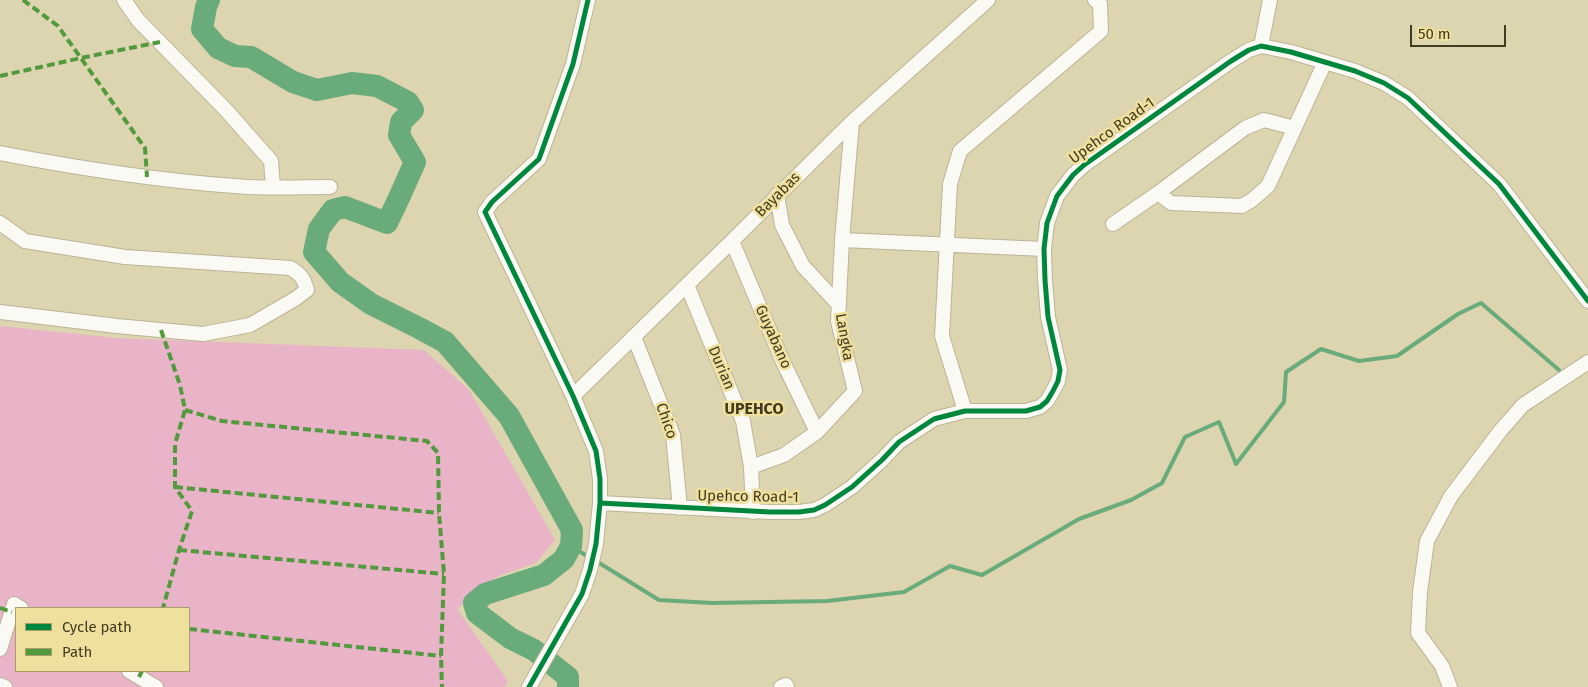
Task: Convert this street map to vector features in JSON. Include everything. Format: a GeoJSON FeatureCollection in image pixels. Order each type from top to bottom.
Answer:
{"type":"FeatureCollection","features":[{"type":"Feature","properties":{"kind":"street"},"geometry":{"type":"LineString","coordinates":[[124,0],[138,20],[226,110],[271,161],[273,187]]}},
{"type":"Feature","properties":{"kind":"street"},"geometry":{"type":"LineString","coordinates":[[529,687],[582,594],[595,550],[600,503],[600,479],[596,452],[573,396],[485,212],[492,202],[539,159],[573,64],[588,0]]}},
{"type":"Feature","properties":{"kind":"street","name":"Bayabas"},"geometry":{"type":"LineString","coordinates":[[573,396],[852,122],[988,0]]}},
{"type":"Feature","properties":{"kind":"street"},"geometry":{"type":"LineString","coordinates":[[965,411],[942,336],[950,184],[960,151],[1101,31],[1100,4],[1095,0]]}},
{"type":"Feature","properties":{"kind":"street"},"geometry":{"type":"LineString","coordinates":[[1270,0],[1261,46],[1355,71],[1384,83],[1408,98],[1499,184],[1588,301]]}},
{"type":"Feature","properties":{"kind":"street","name":"Upehco Road-1"},"geometry":{"type":"LineString","coordinates":[[600,503],[753,512],[799,512],[814,510],[852,487],[899,442],[934,419],[965,411],[1026,411],[1040,407],[1047,401],[1053,391],[1058,381],[1060,370],[1048,317],[1044,249],[1047,223],[1057,196],[1073,175],[1084,165],[1231,61],[1249,50],[1261,46]]}},
{"type":"Feature","properties":{"kind":"street"},"geometry":{"type":"LineString","coordinates":[[1158,192],[1172,203],[1242,206],[1252,200],[1268,186],[1325,62]]}},
{"type":"Feature","properties":{"kind":"street"},"geometry":{"type":"LineString","coordinates":[[1113,224],[1245,128],[1264,120],[1295,128]]}},
{"type":"Feature","properties":{"kind":"street","name":"Langka"},"geometry":{"type":"LineString","coordinates":[[751,467],[784,455],[817,432],[855,391],[838,321],[842,240],[852,122]]}},
{"type":"Feature","properties":{"kind":"street"},"geometry":{"type":"LineString","coordinates":[[0,153],[147,177],[236,187],[330,187]]}},
{"type":"Feature","properties":{"kind":"street"},"geometry":{"type":"LineString","coordinates":[[777,195],[782,225],[803,266],[839,305]]}},
{"type":"Feature","properties":{"kind":"street"},"geometry":{"type":"LineString","coordinates":[[0,223],[25,241],[125,257],[290,268],[298,272],[305,280],[307,290],[295,299],[250,324],[203,334],[0,312]]}},
{"type":"Feature","properties":{"kind":"street"},"geometry":{"type":"LineString","coordinates":[[842,240],[1044,249]]}},
{"type":"Feature","properties":{"kind":"street","name":"Guyabano"},"geometry":{"type":"LineString","coordinates":[[732,241],[783,362],[817,432]]}},
{"type":"Feature","properties":{"kind":"street","name":"Durian"},"geometry":{"type":"LineString","coordinates":[[687,285],[743,421],[751,467],[753,512]]}},
{"type":"Feature","properties":{"kind":"street","name":"Chico"},"geometry":{"type":"LineString","coordinates":[[634,337],[673,435],[680,508]]}},
{"type":"Feature","properties":{"kind":"street"},"geometry":{"type":"LineString","coordinates":[[1450,687],[1442,666],[1418,633],[1420,592],[1427,541],[1451,496],[1523,404],[1588,362]]}},
{"type":"Feature","properties":{"kind":"street"},"geometry":{"type":"LineString","coordinates":[[0,649],[14,604],[19,607]]}},
{"type":"Feature","properties":{"kind":"street"},"geometry":{"type":"LineString","coordinates":[[131,672],[156,687]]}},
{"type":"Feature","properties":{"kind":"street"},"geometry":{"type":"LineString","coordinates":[[0,685],[5,687]]}},
{"type":"Feature","properties":{"kind":"street"},"geometry":{"type":"LineString","coordinates":[[781,687],[786,685],[787,687]]}},
{"type":"Feature","properties":{"kind":"shaded area"},"geometry":{"type":"Polygon","coordinates":[[[0,326],[116,338],[424,350],[469,390],[555,540],[536,563],[498,576],[457,609],[508,681],[505,687],[0,687],[0,326]]]}},
{"type":"Feature","properties":{"kind":"waterway"},"geometry":{"type":"LineString","coordinates":[[209,0],[202,29],[218,48],[235,56],[251,57],[293,82],[317,90],[352,83],[377,86],[408,102],[413,110],[401,122],[399,135],[415,162],[387,223],[345,207],[333,210],[319,229],[314,252],[340,282],[371,304],[445,342],[509,416],[572,530],[571,546],[564,559],[544,575],[485,594],[474,603],[477,613],[510,638],[534,650],[568,677],[568,687]]}},
{"type":"Feature","properties":{"kind":"waterway"},"geometry":{"type":"LineString","coordinates":[[596,561],[659,600],[712,603],[827,601],[904,592],[950,566],[982,575],[1079,519],[1131,500],[1162,483],[1185,437],[1219,422],[1236,464],[1284,402],[1286,372],[1321,349],[1359,361],[1397,356],[1458,314],[1481,303],[1559,370]]}},
{"type":"Feature","properties":{"kind":"waterway"},"geometry":{"type":"LineString","coordinates":[[571,546],[590,558]]}},
{"type":"Feature","properties":{"kind":"marked path"},"geometry":{"type":"LineString","coordinates":[[23,0],[58,26],[145,148],[147,177]]}},
{"type":"Feature","properties":{"kind":"marked path"},"geometry":{"type":"LineString","coordinates":[[0,76],[160,42]]}},
{"type":"Feature","properties":{"kind":"marked path"},"geometry":{"type":"LineString","coordinates":[[161,330],[180,385],[185,410],[175,444],[175,487],[192,511],[163,607]]}},
{"type":"Feature","properties":{"kind":"marked path"},"geometry":{"type":"LineString","coordinates":[[185,410],[222,421],[427,441],[438,453],[439,513],[444,574],[441,656],[442,687]]}},
{"type":"Feature","properties":{"kind":"marked path"},"geometry":{"type":"LineString","coordinates":[[175,487],[439,513]]}},
{"type":"Feature","properties":{"kind":"marked path"},"geometry":{"type":"LineString","coordinates":[[179,550],[444,574]]}},
{"type":"Feature","properties":{"kind":"marked path"},"geometry":{"type":"LineString","coordinates":[[0,608],[12,612]]}},
{"type":"Feature","properties":{"kind":"marked path"},"geometry":{"type":"LineString","coordinates":[[190,629],[441,656]]}},
{"type":"Feature","properties":{"kind":"marked path"},"geometry":{"type":"LineString","coordinates":[[139,677],[142,672]]}},
{"type":"Feature","properties":{"kind":"cycle path"},"geometry":{"type":"LineString","coordinates":[[529,687],[582,594],[596,544],[600,479],[596,451],[573,396],[485,212],[492,202],[539,159],[573,64],[588,0]]}},
{"type":"Feature","properties":{"kind":"cycle path"},"geometry":{"type":"LineString","coordinates":[[600,503],[770,512],[814,510],[852,487],[899,442],[934,419],[965,411],[1026,411],[1040,407],[1047,401],[1053,391],[1058,381],[1060,370],[1048,317],[1044,249],[1047,223],[1057,196],[1073,175],[1084,165],[1231,61],[1249,50],[1261,46],[1291,52],[1355,71],[1384,83],[1408,98],[1499,184],[1588,301]]}},
{"type":"Feature","properties":{"kind":"district","name":"UPEHCO"},"geometry":{"type":"Point","coordinates":[754,410]}}]}
